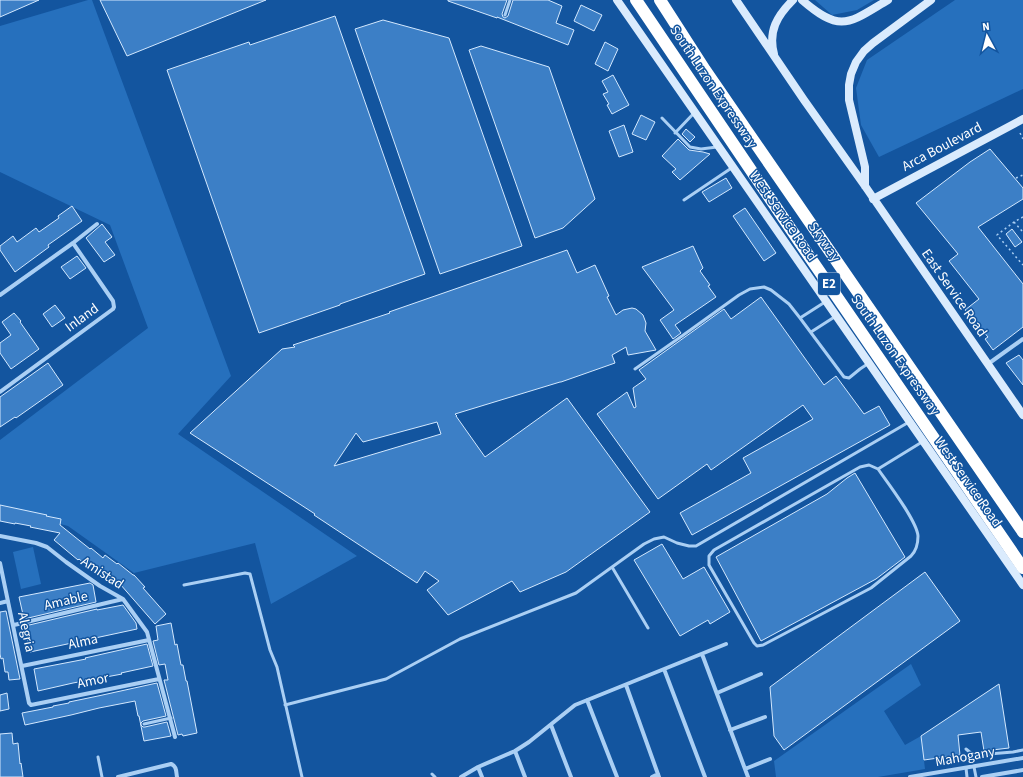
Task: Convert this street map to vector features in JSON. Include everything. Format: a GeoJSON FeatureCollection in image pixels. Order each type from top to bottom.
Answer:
{"type":"FeatureCollection","features":[{"type":"Feature","properties":{"kind":"highway","name":"South Luzon Expressway"},"geometry":{"type":"LineString","coordinates":[[636,0],[802,246],[1023,568]]}},
{"type":"Feature","properties":{"kind":"highway","name":"Skyway"},"geometry":{"type":"LineString","coordinates":[[643,0],[690,76],[1023,559]]}},
{"type":"Feature","properties":{"kind":"highway","name":"South Luzon Expressway"},"geometry":{"type":"LineString","coordinates":[[660,0],[1023,526]]}},
{"type":"Feature","properties":{"kind":"highway","name":"Skyway"},"geometry":{"type":"LineString","coordinates":[[660,0],[705,70],[1023,532]]}},
{"type":"Feature","properties":{"kind":"main road","name":"West Service Road"},"geometry":{"type":"LineString","coordinates":[[617,0],[1023,585]]}},
{"type":"Feature","properties":{"kind":"main road","name":"East Service Road"},"geometry":{"type":"LineString","coordinates":[[736,0],[1023,415]]}},
{"type":"Feature","properties":{"kind":"main road"},"geometry":{"type":"LineString","coordinates":[[775,58],[772,43],[773,28],[780,15],[793,0]]}},
{"type":"Feature","properties":{"kind":"main road"},"geometry":{"type":"LineString","coordinates":[[802,0],[824,17],[834,21],[845,22],[856,18],[888,0]]}},
{"type":"Feature","properties":{"kind":"main road"},"geometry":{"type":"LineString","coordinates":[[865,186],[865,167],[849,100],[851,74],[856,62],[864,51],[931,0]]}},
{"type":"Feature","properties":{"kind":"main road","name":"Arca Boulevard"},"geometry":{"type":"LineString","coordinates":[[873,199],[1023,119]]}},
{"type":"Feature","properties":{"kind":"street"},"geometry":{"type":"LineString","coordinates":[[0,295],[97,224]]}},
{"type":"Feature","properties":{"kind":"street","name":"Inland"},"geometry":{"type":"LineString","coordinates":[[0,392],[114,307],[113,301],[73,243]]}},
{"type":"Feature","properties":{"kind":"street"},"geometry":{"type":"LineString","coordinates":[[987,364],[1023,339]]}},
{"type":"Feature","properties":{"kind":"street","name":"Amistad"},"geometry":{"type":"LineString","coordinates":[[0,536],[36,543],[47,547],[100,586],[123,599],[147,632],[175,736]]}},
{"type":"Feature","properties":{"kind":"street","name":"Alegria"},"geometry":{"type":"LineString","coordinates":[[0,563],[29,702],[31,704]]}},
{"type":"Feature","properties":{"kind":"street","name":"Amable"},"geometry":{"type":"LineString","coordinates":[[14,625],[123,599]]}},
{"type":"Feature","properties":{"kind":"street"},"geometry":{"type":"LineString","coordinates":[[0,603],[8,601]]}},
{"type":"Feature","properties":{"kind":"street","name":"Alma"},"geometry":{"type":"LineString","coordinates":[[22,666],[149,640]]}},
{"type":"Feature","properties":{"kind":"street"},"geometry":{"type":"LineString","coordinates":[[461,777],[478,767],[515,751],[529,742],[575,705],[726,644]]}},
{"type":"Feature","properties":{"kind":"street"},"geometry":{"type":"LineString","coordinates":[[702,654],[748,777]]}},
{"type":"Feature","properties":{"kind":"street"},"geometry":{"type":"LineString","coordinates":[[664,669],[705,777]]}},
{"type":"Feature","properties":{"kind":"street"},"geometry":{"type":"LineString","coordinates":[[717,693],[761,674]]}},
{"type":"Feature","properties":{"kind":"street","name":"Amor"},"geometry":{"type":"LineString","coordinates":[[31,704],[159,678]]}},
{"type":"Feature","properties":{"kind":"street"},"geometry":{"type":"LineString","coordinates":[[626,685],[659,776],[652,777]]}},
{"type":"Feature","properties":{"kind":"street"},"geometry":{"type":"LineString","coordinates":[[587,700],[617,777]]}},
{"type":"Feature","properties":{"kind":"street"},"geometry":{"type":"LineString","coordinates":[[730,730],[765,717]]}},
{"type":"Feature","properties":{"kind":"street"},"geometry":{"type":"LineString","coordinates":[[551,725],[571,777]]}},
{"type":"Feature","properties":{"kind":"street"},"geometry":{"type":"LineString","coordinates":[[515,751],[525,777]]}},
{"type":"Feature","properties":{"kind":"street","name":"Mahogany"},"geometry":{"type":"LineString","coordinates":[[910,777],[1023,758]]}},
{"type":"Feature","properties":{"kind":"street"},"geometry":{"type":"LineString","coordinates":[[745,769],[770,759]]}},
{"type":"Feature","properties":{"kind":"street"},"geometry":{"type":"LineString","coordinates":[[118,777],[173,764],[176,768],[176,777]]}},
{"type":"Feature","properties":{"kind":"street"},"geometry":{"type":"LineString","coordinates":[[478,767],[482,777]]}},
{"type":"Feature","properties":{"kind":"street","name":"Mahogany"},"geometry":{"type":"LineString","coordinates":[[982,777],[1023,770]]}},
{"type":"Feature","properties":{"kind":"lane"},"geometry":{"type":"LineString","coordinates":[[505,16],[510,0]]}},
{"type":"Feature","properties":{"kind":"lane"},"geometry":{"type":"LineString","coordinates":[[675,133],[695,112]]}},
{"type":"Feature","properties":{"kind":"lane"},"geometry":{"type":"LineString","coordinates":[[662,118],[690,147],[701,149],[719,147]]}},
{"type":"Feature","properties":{"kind":"lane"},"geometry":{"type":"LineString","coordinates":[[684,200],[733,167]]}},
{"type":"Feature","properties":{"kind":"lane"},"geometry":{"type":"LineString","coordinates":[[635,369],[739,295],[750,289],[764,287],[771,290],[789,304],[844,378],[849,378],[869,363]]}},
{"type":"Feature","properties":{"kind":"lane"},"geometry":{"type":"LineString","coordinates":[[800,318],[826,301]]}},
{"type":"Feature","properties":{"kind":"lane"},"geometry":{"type":"LineString","coordinates":[[811,332],[836,316]]}},
{"type":"Feature","properties":{"kind":"lane"},"geometry":{"type":"LineString","coordinates":[[285,705],[386,679],[460,639],[576,593],[644,544],[654,539],[664,537],[677,543],[696,546],[910,422]]}},
{"type":"Feature","properties":{"kind":"lane"},"geometry":{"type":"LineString","coordinates":[[878,469],[923,441]]}},
{"type":"Feature","properties":{"kind":"lane"},"geometry":{"type":"LineString","coordinates":[[869,465],[878,469],[912,519],[918,535],[915,552],[871,588],[763,645],[757,646],[708,565],[709,556],[714,550],[860,467],[869,465]]}},
{"type":"Feature","properties":{"kind":"lane"},"geometry":{"type":"LineString","coordinates":[[612,567],[648,628]]}},
{"type":"Feature","properties":{"kind":"lane"},"geometry":{"type":"LineString","coordinates":[[184,585],[245,573],[250,574],[270,650],[276,667],[302,777]]}},
{"type":"Feature","properties":{"kind":"lane"},"geometry":{"type":"LineString","coordinates":[[144,724],[170,718]]}},
{"type":"Feature","properties":{"kind":"lane"},"geometry":{"type":"LineString","coordinates":[[966,749],[972,754],[977,755],[1023,750]]}},
{"type":"Feature","properties":{"kind":"lane"},"geometry":{"type":"LineString","coordinates":[[98,757],[102,777]]}},
{"type":"Feature","properties":{"kind":"lane"},"geometry":{"type":"LineString","coordinates":[[974,767],[976,777]]}},
{"type":"Feature","properties":{"kind":"lane"},"geometry":{"type":"LineString","coordinates":[[966,768],[967,777]]}},
{"type":"Feature","properties":{"kind":"path"},"geometry":{"type":"LineString","coordinates":[[1020,133],[1023,139]]}},
{"type":"Feature","properties":{"kind":"path"},"geometry":{"type":"LineString","coordinates":[[1016,178],[1023,175]]}},
{"type":"Feature","properties":{"kind":"path"},"geometry":{"type":"LineString","coordinates":[[1023,217],[998,234],[1023,265]]}},
{"type":"Feature","properties":{"kind":"path"},"geometry":{"type":"LineString","coordinates":[[1014,222],[1023,232]]}},
{"type":"Feature","properties":{"kind":"shaded area"},"geometry":{"type":"Polygon","coordinates":[[[92,0],[231,376],[178,434],[357,556],[271,604],[255,543],[134,573],[68,526],[0,508],[0,440],[148,328],[110,225],[0,172],[0,26],[92,0]]]}},
{"type":"Feature","properties":{"kind":"shaded area"},"geometry":{"type":"Polygon","coordinates":[[[815,0],[874,0],[857,10],[832,15],[815,0]]]}},
{"type":"Feature","properties":{"kind":"shaded area"},"geometry":{"type":"Polygon","coordinates":[[[955,0],[1023,0],[1023,89],[879,157],[861,125],[856,88],[867,60],[955,0]]]}},
{"type":"Feature","properties":{"kind":"shaded area"},"geometry":{"type":"Polygon","coordinates":[[[33,547],[41,584],[21,589],[13,552],[33,547]]]}},
{"type":"Feature","properties":{"kind":"shaded area"},"geometry":{"type":"Polygon","coordinates":[[[911,664],[921,685],[884,711],[905,745],[921,736],[925,769],[878,777],[776,777],[774,761],[911,664]]]}},
{"type":"Feature","properties":{"kind":"building"},"geometry":{"type":"Polygon","coordinates":[[[0,0],[39,0],[0,17],[0,0]]]}},
{"type":"Feature","properties":{"kind":"building"},"geometry":{"type":"Polygon","coordinates":[[[100,0],[266,0],[127,56],[100,0]]]}},
{"type":"Feature","properties":{"kind":"building"},"geometry":{"type":"Polygon","coordinates":[[[448,0],[507,0],[502,14],[505,18],[508,16],[513,0],[548,0],[562,6],[556,23],[574,30],[568,45],[497,17],[448,0]]]}},
{"type":"Feature","properties":{"kind":"building"},"geometry":{"type":"Polygon","coordinates":[[[581,5],[602,15],[594,31],[574,21],[581,5]]]}},
{"type":"Feature","properties":{"kind":"building"},"geometry":{"type":"Polygon","coordinates":[[[335,16],[425,274],[259,333],[167,70],[249,42],[250,45],[335,16]]]}},
{"type":"Feature","properties":{"kind":"building"},"geometry":{"type":"Polygon","coordinates":[[[383,20],[449,38],[522,246],[440,274],[355,29],[383,20]]]}},
{"type":"Feature","properties":{"kind":"building"},"geometry":{"type":"Polygon","coordinates":[[[605,42],[618,49],[608,71],[595,64],[605,42]]]}},
{"type":"Feature","properties":{"kind":"building"},"geometry":{"type":"Polygon","coordinates":[[[481,46],[549,67],[595,199],[563,228],[535,238],[469,50],[481,46]]]}},
{"type":"Feature","properties":{"kind":"building"},"geometry":{"type":"Polygon","coordinates":[[[613,75],[629,105],[612,114],[607,105],[609,104],[603,94],[608,92],[602,81],[613,75]]]}},
{"type":"Feature","properties":{"kind":"building"},"geometry":{"type":"Polygon","coordinates":[[[641,115],[655,122],[646,140],[632,134],[641,115]]]}},
{"type":"Feature","properties":{"kind":"building"},"geometry":{"type":"Polygon","coordinates":[[[624,125],[633,152],[619,157],[609,131],[624,125]]]}},
{"type":"Feature","properties":{"kind":"building"},"geometry":{"type":"Polygon","coordinates":[[[686,129],[695,137],[690,142],[682,134],[686,129]]]}},
{"type":"Feature","properties":{"kind":"building"},"geometry":{"type":"Polygon","coordinates":[[[678,139],[689,150],[710,154],[680,180],[672,172],[676,169],[662,156],[678,139]]]}},
{"type":"Feature","properties":{"kind":"building"},"geometry":{"type":"Polygon","coordinates":[[[990,149],[1023,188],[1023,199],[978,227],[1023,284],[1023,327],[993,350],[985,339],[988,337],[965,310],[979,299],[949,261],[958,254],[916,203],[970,162],[990,149]]]}},
{"type":"Feature","properties":{"kind":"building"},"geometry":{"type":"Polygon","coordinates":[[[726,178],[732,188],[709,202],[702,192],[726,178]]]}},
{"type":"Feature","properties":{"kind":"building"},"geometry":{"type":"Polygon","coordinates":[[[72,206],[82,221],[48,245],[49,247],[15,272],[0,250],[0,246],[13,236],[17,242],[36,228],[39,232],[59,218],[58,216],[72,206]]]}},
{"type":"Feature","properties":{"kind":"building"},"geometry":{"type":"Polygon","coordinates":[[[745,208],[776,253],[764,261],[733,216],[745,208]]]}},
{"type":"Feature","properties":{"kind":"building"},"geometry":{"type":"Polygon","coordinates":[[[102,224],[112,237],[105,242],[115,255],[104,262],[86,238],[102,224]]]}},
{"type":"Feature","properties":{"kind":"building"},"geometry":{"type":"Polygon","coordinates":[[[1012,229],[1022,242],[1015,247],[1006,234],[1012,229]]]}},
{"type":"Feature","properties":{"kind":"building"},"geometry":{"type":"Polygon","coordinates":[[[693,246],[703,268],[700,271],[716,297],[675,325],[681,333],[673,339],[660,320],[674,310],[642,267],[693,246]]]}},
{"type":"Feature","properties":{"kind":"building"},"geometry":{"type":"Polygon","coordinates":[[[567,250],[577,273],[595,265],[609,296],[607,297],[616,315],[623,310],[632,308],[636,309],[643,315],[646,323],[645,331],[656,350],[628,355],[626,347],[612,355],[615,363],[561,382],[455,414],[485,457],[567,398],[650,512],[566,572],[520,592],[512,581],[448,615],[427,590],[439,581],[425,571],[417,583],[314,515],[315,514],[190,433],[282,349],[295,347],[293,345],[390,313],[389,312],[567,250]],[[437,422],[363,442],[356,433],[334,466],[441,434],[437,422]]]}},
{"type":"Feature","properties":{"kind":"building"},"geometry":{"type":"Polygon","coordinates":[[[77,256],[86,268],[70,279],[61,267],[77,256]]]}},
{"type":"Feature","properties":{"kind":"building"},"geometry":{"type":"Polygon","coordinates":[[[761,297],[824,385],[836,376],[864,414],[879,406],[890,425],[692,535],[680,513],[751,473],[743,458],[813,419],[803,405],[711,470],[707,464],[658,499],[597,414],[627,392],[634,408],[636,407],[633,388],[646,379],[639,370],[724,309],[731,319],[761,297]]]}},
{"type":"Feature","properties":{"kind":"building"},"geometry":{"type":"Polygon","coordinates":[[[55,305],[65,318],[52,327],[43,314],[55,305]]]}},
{"type":"Feature","properties":{"kind":"building"},"geometry":{"type":"Polygon","coordinates":[[[14,313],[39,349],[11,369],[0,353],[0,343],[11,335],[2,322],[14,313]]]}},
{"type":"Feature","properties":{"kind":"building"},"geometry":{"type":"Polygon","coordinates":[[[1019,355],[1023,360],[1023,385],[1006,363],[1019,355]]]}},
{"type":"Feature","properties":{"kind":"building"},"geometry":{"type":"Polygon","coordinates":[[[48,363],[63,385],[16,418],[15,417],[0,427],[0,397],[48,363]]]}},
{"type":"Feature","properties":{"kind":"building"},"geometry":{"type":"Polygon","coordinates":[[[855,473],[905,557],[876,579],[761,641],[716,557],[827,494],[855,473]]]}},
{"type":"Feature","properties":{"kind":"building"},"geometry":{"type":"Polygon","coordinates":[[[0,505],[61,519],[60,525],[90,549],[91,548],[103,558],[105,555],[134,575],[145,587],[143,588],[166,614],[155,624],[120,584],[119,585],[107,575],[105,577],[89,563],[90,568],[79,559],[78,560],[54,540],[60,533],[0,521],[0,505]]]}},
{"type":"Feature","properties":{"kind":"building"},"geometry":{"type":"Polygon","coordinates":[[[662,544],[683,579],[704,567],[730,612],[710,624],[708,620],[680,636],[634,560],[662,544]]]}},
{"type":"Feature","properties":{"kind":"building"},"geometry":{"type":"Polygon","coordinates":[[[925,572],[960,621],[784,750],[774,736],[770,687],[925,572]]]}},
{"type":"Feature","properties":{"kind":"building"},"geometry":{"type":"Polygon","coordinates":[[[90,583],[93,585],[96,602],[24,619],[19,597],[90,583]]]}},
{"type":"Feature","properties":{"kind":"building"},"geometry":{"type":"Polygon","coordinates":[[[123,605],[136,623],[137,629],[30,652],[25,626],[97,609],[123,605]]]}},
{"type":"Feature","properties":{"kind":"building"},"geometry":{"type":"Polygon","coordinates":[[[6,611],[20,679],[9,680],[8,672],[5,672],[3,658],[1,659],[0,612],[6,611]]]}},
{"type":"Feature","properties":{"kind":"building"},"geometry":{"type":"Polygon","coordinates":[[[171,623],[175,645],[177,644],[181,665],[183,665],[187,681],[197,733],[183,736],[182,734],[178,735],[164,680],[168,680],[165,664],[159,665],[153,641],[158,640],[156,626],[171,623]]]}},
{"type":"Feature","properties":{"kind":"building"},"geometry":{"type":"Polygon","coordinates":[[[147,644],[153,666],[121,673],[122,674],[38,691],[34,669],[86,659],[85,658],[147,644]]]}},
{"type":"Feature","properties":{"kind":"building"},"geometry":{"type":"Polygon","coordinates":[[[157,683],[166,716],[143,721],[141,725],[145,727],[167,722],[171,736],[144,741],[135,701],[25,725],[22,713],[157,683]]]}},
{"type":"Feature","properties":{"kind":"building"},"geometry":{"type":"Polygon","coordinates":[[[999,684],[1009,748],[984,751],[981,732],[958,735],[960,755],[924,760],[921,736],[999,684]]]}},
{"type":"Feature","properties":{"kind":"building"},"geometry":{"type":"Polygon","coordinates":[[[7,693],[9,709],[0,711],[0,695],[7,693]]]}},
{"type":"Feature","properties":{"kind":"building"},"geometry":{"type":"Polygon","coordinates":[[[12,733],[13,744],[18,743],[23,777],[0,777],[0,734],[12,733]]]}}]}
